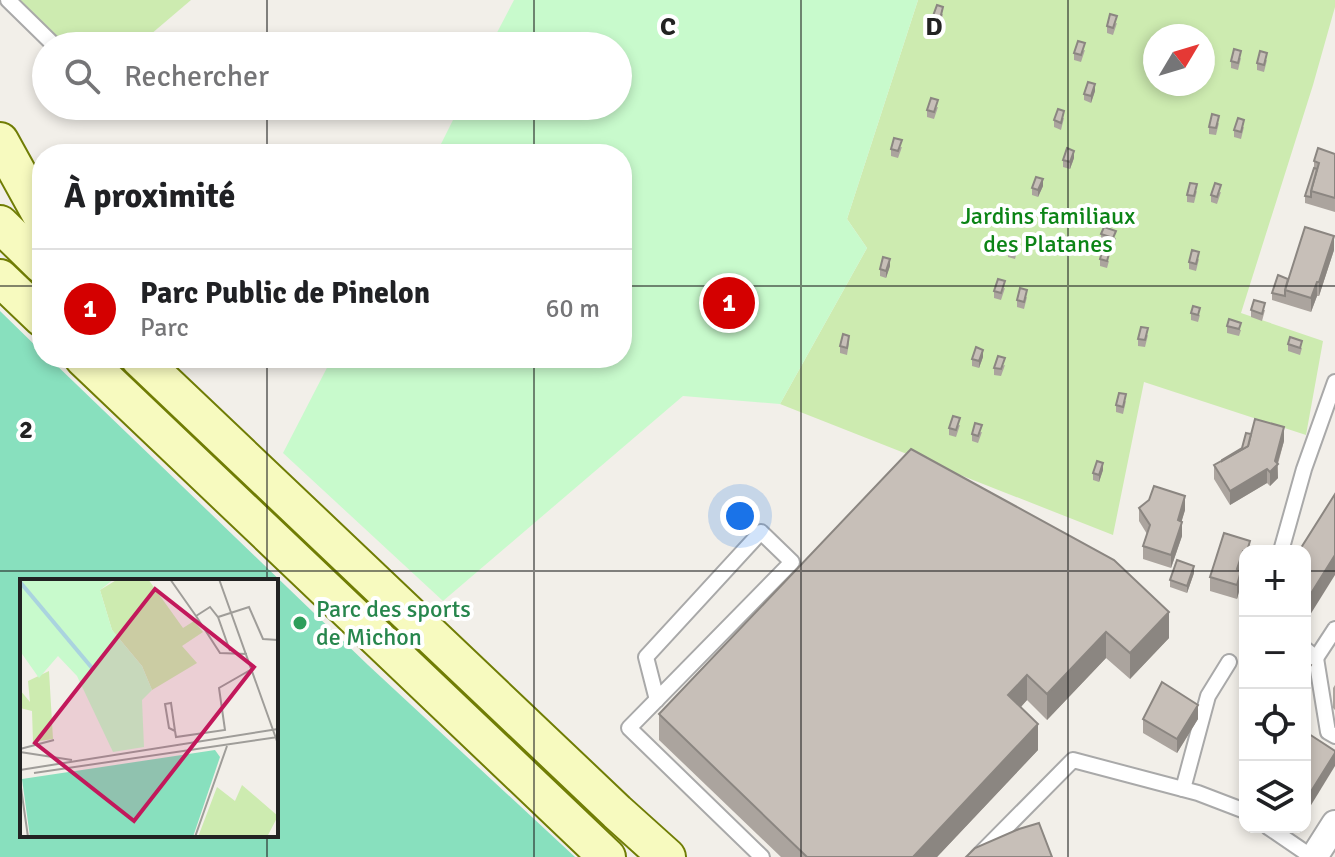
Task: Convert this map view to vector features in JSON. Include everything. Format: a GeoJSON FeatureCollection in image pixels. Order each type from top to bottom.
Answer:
{"type":"FeatureCollection","features":[{"type":"Feature","properties":{"kind":"main road"},"geometry":{"type":"LineString","coordinates":[[0,141],[32,199]]}},
{"type":"Feature","properties":{"kind":"main road"},"geometry":{"type":"LineString","coordinates":[[0,224],[32,255]]}},
{"type":"Feature","properties":{"kind":"main road"},"geometry":{"type":"LineString","coordinates":[[0,278],[32,308]]}},
{"type":"Feature","properties":{"kind":"main road"},"geometry":{"type":"LineString","coordinates":[[94,368],[610,857]]}},
{"type":"Feature","properties":{"kind":"main road"},"geometry":{"type":"LineString","coordinates":[[150,368],[667,857]]}},
{"type":"Feature","properties":{"kind":"main road"},"geometry":{"type":"LineString","coordinates":[[617,812],[658,857]]}},
{"type":"Feature","properties":{"kind":"street"},"geometry":{"type":"LineString","coordinates":[[1313,857],[1335,824]]}},
{"type":"Feature","properties":{"kind":"lane"},"geometry":{"type":"LineString","coordinates":[[8,0],[41,32]]}},
{"type":"Feature","properties":{"kind":"lane"},"geometry":{"type":"LineString","coordinates":[[1283,545],[1304,469],[1335,382]]}},
{"type":"Feature","properties":{"kind":"lane"},"geometry":{"type":"LineString","coordinates":[[657,700],[646,657],[761,532],[792,562],[657,700],[629,728],[762,857]]}},
{"type":"Feature","properties":{"kind":"lane"},"geometry":{"type":"LineString","coordinates":[[1335,629],[1311,654],[1328,732],[1335,736]]}},
{"type":"Feature","properties":{"kind":"lane"},"geometry":{"type":"LineString","coordinates":[[1183,789],[1208,696],[1229,662]]}},
{"type":"Feature","properties":{"kind":"lane"},"geometry":{"type":"LineString","coordinates":[[977,857],[1073,760],[1198,793],[1239,809]]}},
{"type":"Feature","properties":{"kind":"lane"},"geometry":{"type":"LineString","coordinates":[[1277,833],[1313,857]]}},
{"type":"Feature","properties":{"kind":"green space"},"geometry":{"type":"Polygon","coordinates":[[[19,0],[191,0],[153,32],[50,32],[19,0]]]}},
{"type":"Feature","properties":{"kind":"green space"},"geometry":{"type":"Polygon","coordinates":[[[514,0],[918,0],[847,219],[867,248],[780,404],[683,396],[443,601],[283,453],[327,368],[632,368],[632,144],[441,144],[453,120],[632,120],[632,32],[497,32],[514,0]]]}},
{"type":"Feature","properties":{"kind":"green space","name":"Jardins familiaux des Platanes"},"geometry":{"type":"Polygon","coordinates":[[[918,0],[1335,0],[1313,85],[1241,313],[1323,341],[1306,435],[1144,382],[1113,535],[780,404],[867,248],[847,219],[918,0]]]}},
{"type":"Feature","properties":{"kind":"green space","name":"Parc des sports de Michon"},"geometry":{"type":"Polygon","coordinates":[[[0,311],[32,342],[32,368],[59,368],[368,665],[575,857],[0,857],[0,311]]]}},
{"type":"Feature","properties":{"kind":"building"},"geometry":{"type":"Polygon","coordinates":[[[937,5],[943,7],[940,19],[933,16],[937,5]]]}},
{"type":"Feature","properties":{"kind":"building"},"geometry":{"type":"Polygon","coordinates":[[[1110,14],[1117,16],[1113,28],[1107,26],[1110,14]]]}},
{"type":"Feature","properties":{"kind":"building"},"geometry":{"type":"Polygon","coordinates":[[[1078,41],[1085,43],[1081,55],[1074,53],[1078,41]]]}},
{"type":"Feature","properties":{"kind":"building"},"geometry":{"type":"Polygon","coordinates":[[[1234,49],[1241,51],[1238,63],[1231,61],[1234,49]]]}},
{"type":"Feature","properties":{"kind":"building"},"geometry":{"type":"Polygon","coordinates":[[[1260,51],[1267,53],[1264,65],[1257,63],[1260,51]]]}},
{"type":"Feature","properties":{"kind":"building"},"geometry":{"type":"Polygon","coordinates":[[[1088,82],[1095,84],[1091,96],[1084,94],[1088,82]]]}},
{"type":"Feature","properties":{"kind":"building"},"geometry":{"type":"Polygon","coordinates":[[[931,98],[938,100],[934,112],[927,110],[931,98]]]}},
{"type":"Feature","properties":{"kind":"building"},"geometry":{"type":"Polygon","coordinates":[[[1058,109],[1064,111],[1061,123],[1054,120],[1058,109]]]}},
{"type":"Feature","properties":{"kind":"building"},"geometry":{"type":"Polygon","coordinates":[[[1212,114],[1219,116],[1216,128],[1209,127],[1212,114]]]}},
{"type":"Feature","properties":{"kind":"building"},"geometry":{"type":"Polygon","coordinates":[[[1238,118],[1244,120],[1241,132],[1234,130],[1238,118]]]}},
{"type":"Feature","properties":{"kind":"building"},"geometry":{"type":"Polygon","coordinates":[[[894,138],[902,140],[898,151],[891,149],[894,138]]]}},
{"type":"Feature","properties":{"kind":"building"},"geometry":{"type":"Polygon","coordinates":[[[1067,148],[1074,151],[1070,162],[1063,160],[1067,148]]]}},
{"type":"Feature","properties":{"kind":"building"},"geometry":{"type":"Polygon","coordinates":[[[1318,148],[1335,154],[1335,198],[1311,191],[1319,163],[1314,161],[1318,148]]]}},
{"type":"Feature","properties":{"kind":"building"},"geometry":{"type":"Polygon","coordinates":[[[1314,168],[1317,169],[1311,197],[1305,196],[1314,168]]]}},
{"type":"Feature","properties":{"kind":"building"},"geometry":{"type":"Polygon","coordinates":[[[1036,177],[1043,179],[1038,190],[1032,188],[1036,177]]]}},
{"type":"Feature","properties":{"kind":"building"},"geometry":{"type":"Polygon","coordinates":[[[1190,183],[1197,184],[1194,196],[1187,195],[1190,183]]]}},
{"type":"Feature","properties":{"kind":"building"},"geometry":{"type":"Polygon","coordinates":[[[1215,183],[1221,185],[1217,197],[1211,195],[1215,183]]]}},
{"type":"Feature","properties":{"kind":"building"},"geometry":{"type":"Polygon","coordinates":[[[1104,227],[1116,231],[1113,238],[1101,234],[1104,227]]]}},
{"type":"Feature","properties":{"kind":"building"},"geometry":{"type":"Polygon","coordinates":[[[1305,227],[1334,236],[1311,298],[1285,290],[1305,227]]]}},
{"type":"Feature","properties":{"kind":"building"},"geometry":{"type":"Polygon","coordinates":[[[1010,243],[1017,246],[1015,252],[1008,250],[1010,243]]]}},
{"type":"Feature","properties":{"kind":"building"},"geometry":{"type":"Polygon","coordinates":[[[1192,250],[1199,252],[1196,264],[1189,262],[1192,250]]]}},
{"type":"Feature","properties":{"kind":"building"},"geometry":{"type":"Polygon","coordinates":[[[1102,252],[1109,254],[1107,261],[1100,259],[1102,252]]]}},
{"type":"Feature","properties":{"kind":"building"},"geometry":{"type":"Polygon","coordinates":[[[883,257],[890,259],[886,271],[880,269],[883,257]]]}},
{"type":"Feature","properties":{"kind":"building"},"geometry":{"type":"Polygon","coordinates":[[[1278,275],[1288,279],[1285,296],[1272,293],[1278,275]]]}},
{"type":"Feature","properties":{"kind":"building"},"geometry":{"type":"Polygon","coordinates":[[[998,279],[1005,281],[1001,293],[994,291],[998,279]]]}},
{"type":"Feature","properties":{"kind":"building"},"geometry":{"type":"Polygon","coordinates":[[[1020,288],[1027,290],[1024,302],[1017,300],[1020,288]]]}},
{"type":"Feature","properties":{"kind":"building"},"geometry":{"type":"Polygon","coordinates":[[[1254,300],[1265,303],[1262,314],[1251,310],[1254,300]]]}},
{"type":"Feature","properties":{"kind":"building"},"geometry":{"type":"Polygon","coordinates":[[[1193,306],[1200,308],[1198,315],[1191,313],[1193,306]]]}},
{"type":"Feature","properties":{"kind":"building"},"geometry":{"type":"Polygon","coordinates":[[[1229,319],[1241,323],[1239,329],[1227,326],[1229,319]]]}},
{"type":"Feature","properties":{"kind":"building"},"geometry":{"type":"Polygon","coordinates":[[[1141,327],[1148,328],[1145,340],[1138,339],[1141,327]]]}},
{"type":"Feature","properties":{"kind":"building"},"geometry":{"type":"Polygon","coordinates":[[[843,334],[849,336],[847,348],[840,346],[843,334]]]}},
{"type":"Feature","properties":{"kind":"building"},"geometry":{"type":"Polygon","coordinates":[[[1290,337],[1302,341],[1300,348],[1288,344],[1290,337]]]}},
{"type":"Feature","properties":{"kind":"building"},"geometry":{"type":"Polygon","coordinates":[[[976,347],[983,350],[979,361],[972,359],[976,347]]]}},
{"type":"Feature","properties":{"kind":"building"},"geometry":{"type":"Polygon","coordinates":[[[998,356],[1005,358],[1001,369],[994,368],[998,356]]]}},
{"type":"Feature","properties":{"kind":"building"},"geometry":{"type":"Polygon","coordinates":[[[1119,393],[1126,394],[1123,407],[1116,405],[1119,393]]]}},
{"type":"Feature","properties":{"kind":"building"},"geometry":{"type":"Polygon","coordinates":[[[953,416],[960,418],[956,430],[949,428],[953,416]]]}},
{"type":"Feature","properties":{"kind":"building"},"geometry":{"type":"Polygon","coordinates":[[[1255,419],[1284,427],[1275,461],[1278,464],[1270,472],[1267,469],[1230,491],[1214,465],[1248,446],[1255,419]]]}},
{"type":"Feature","properties":{"kind":"building"},"geometry":{"type":"Polygon","coordinates":[[[975,423],[982,425],[978,436],[972,434],[975,423]]]}},
{"type":"Feature","properties":{"kind":"building"},"geometry":{"type":"Polygon","coordinates":[[[1246,433],[1251,434],[1248,446],[1222,461],[1242,448],[1246,433]]]}},
{"type":"Feature","properties":{"kind":"building"},"geometry":{"type":"Polygon","coordinates":[[[911,449],[1114,560],[1169,612],[1130,653],[1106,632],[1047,694],[1027,675],[1008,695],[1038,724],[913,857],[807,857],[659,714],[911,449]]]}},
{"type":"Feature","properties":{"kind":"building"},"geometry":{"type":"Polygon","coordinates":[[[1097,461],[1103,463],[1099,475],[1093,473],[1097,461]]]}},
{"type":"Feature","properties":{"kind":"building"},"geometry":{"type":"Polygon","coordinates":[[[1154,486],[1185,496],[1178,520],[1182,522],[1171,555],[1143,546],[1150,525],[1139,508],[1149,500],[1154,486]]]}},
{"type":"Feature","properties":{"kind":"building"},"geometry":{"type":"Polygon","coordinates":[[[1335,494],[1335,555],[1311,593],[1311,545],[1303,545],[1335,494]]]}},
{"type":"Feature","properties":{"kind":"building"},"geometry":{"type":"Polygon","coordinates":[[[1224,533],[1250,541],[1249,545],[1239,545],[1237,585],[1210,577],[1224,533]]]}},
{"type":"Feature","properties":{"kind":"building"},"geometry":{"type":"Polygon","coordinates":[[[1177,560],[1194,566],[1187,586],[1170,580],[1177,560]]]}},
{"type":"Feature","properties":{"kind":"building"},"geometry":{"type":"Polygon","coordinates":[[[1162,682],[1198,705],[1177,739],[1143,719],[1162,682]]]}},
{"type":"Feature","properties":{"kind":"building"},"geometry":{"type":"Polygon","coordinates":[[[1311,735],[1335,753],[1311,791],[1311,735]]]}},
{"type":"Feature","properties":{"kind":"building"},"geometry":{"type":"Polygon","coordinates":[[[1039,823],[1052,857],[966,857],[975,848],[1039,823]]]}},
{"type":"Feature","properties":{"kind":"place","name":"Parc Public de Pinelon"},"geometry":{"type":"Point","coordinates":[729,303]}},
{"type":"Feature","properties":{"kind":"place","name":"Parc des sports de Michon"},"geometry":{"type":"Point","coordinates":[300,623]}}]}
